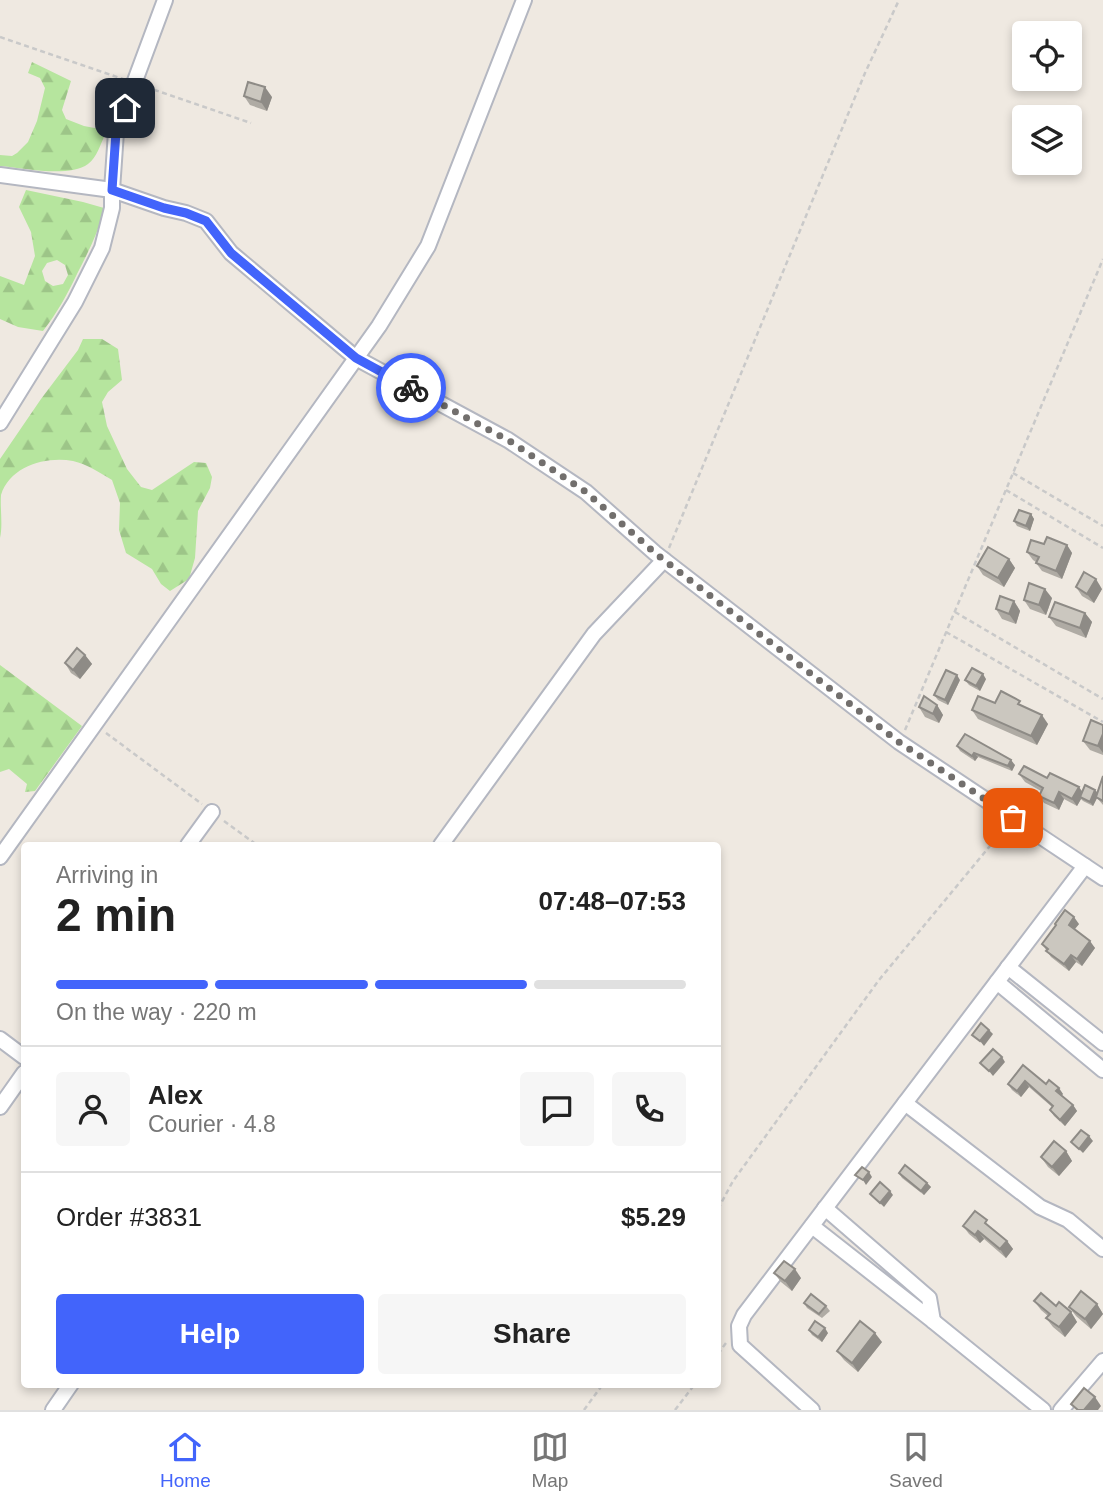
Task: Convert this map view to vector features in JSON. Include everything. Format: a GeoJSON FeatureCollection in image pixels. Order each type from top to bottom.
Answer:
{"type":"FeatureCollection","features":[{"type":"Feature","properties":{"kind":"street"},"geometry":{"type":"LineString","coordinates":[[0,423],[75,302],[102,247],[112,208],[116,132],[165,0]]}},
{"type":"Feature","properties":{"kind":"street"},"geometry":{"type":"LineString","coordinates":[[0,857],[379,326],[428,246],[524,0]]}},
{"type":"Feature","properties":{"kind":"street"},"geometry":{"type":"LineString","coordinates":[[0,175],[112,190],[206,221],[231,253],[356,358],[508,440],[586,492],[664,560],[899,742],[1103,878]]}},
{"type":"Feature","properties":{"kind":"street"},"geometry":{"type":"LineString","coordinates":[[443,842],[594,634],[664,560]]}},
{"type":"Feature","properties":{"kind":"street"},"geometry":{"type":"LineString","coordinates":[[190,842],[212,812]]}},
{"type":"Feature","properties":{"kind":"street"},"geometry":{"type":"LineString","coordinates":[[812,1410],[740,1345],[739,1326],[744,1315],[1085,866]]}},
{"type":"Feature","properties":{"kind":"street"},"geometry":{"type":"LineString","coordinates":[[1008,967],[1103,1043]]}},
{"type":"Feature","properties":{"kind":"street"},"geometry":{"type":"LineString","coordinates":[[997,982],[1103,1070]]}},
{"type":"Feature","properties":{"kind":"street"},"geometry":{"type":"LineString","coordinates":[[0,1039],[21,1055]]}},
{"type":"Feature","properties":{"kind":"street"},"geometry":{"type":"LineString","coordinates":[[0,1107],[21,1077]]}},
{"type":"Feature","properties":{"kind":"street"},"geometry":{"type":"LineString","coordinates":[[905,1103],[1040,1207],[1068,1220],[1103,1249]]}},
{"type":"Feature","properties":{"kind":"street"},"geometry":{"type":"LineString","coordinates":[[825,1208],[929,1298],[933,1321]]}},
{"type":"Feature","properties":{"kind":"street"},"geometry":{"type":"LineString","coordinates":[[812,1226],[1043,1410]]}},
{"type":"Feature","properties":{"kind":"street"},"geometry":{"type":"LineString","coordinates":[[1061,1410],[1103,1362]]}},
{"type":"Feature","properties":{"kind":"street"},"geometry":{"type":"LineString","coordinates":[[54,1410],[68,1388]]}},
{"type":"Feature","properties":{"kind":"path"},"geometry":{"type":"LineString","coordinates":[[664,560],[865,73],[899,0]]}},
{"type":"Feature","properties":{"kind":"path"},"geometry":{"type":"LineString","coordinates":[[899,742],[1103,259]]}},
{"type":"Feature","properties":{"kind":"path"},"geometry":{"type":"LineString","coordinates":[[1013,473],[1103,526]]}},
{"type":"Feature","properties":{"kind":"path"},"geometry":{"type":"LineString","coordinates":[[1006,490],[1103,548]]}},
{"type":"Feature","properties":{"kind":"path"},"geometry":{"type":"LineString","coordinates":[[954,612],[1103,699]]}},
{"type":"Feature","properties":{"kind":"path"},"geometry":{"type":"LineString","coordinates":[[946,632],[1103,722]]}},
{"type":"Feature","properties":{"kind":"path"},"geometry":{"type":"LineString","coordinates":[[94,725],[253,842]]}},
{"type":"Feature","properties":{"kind":"path"},"geometry":{"type":"LineString","coordinates":[[721,1203],[733,1181],[879,980],[1013,818]]}},
{"type":"Feature","properties":{"kind":"path"},"geometry":{"type":"LineString","coordinates":[[584,1410],[600,1388]]}},
{"type":"Feature","properties":{"kind":"path"},"geometry":{"type":"LineString","coordinates":[[675,1410],[692,1388]]}},
{"type":"Feature","properties":{"kind":"green space"},"geometry":{"type":"Polygon","coordinates":[[[32,62],[71,81],[62,110],[66,119],[100,129],[105,135],[94,158],[80,168],[46,171],[0,166],[0,155],[12,156],[17,153],[28,142],[37,121],[45,88],[40,78],[28,73],[32,62]]]}},
{"type":"Feature","properties":{"kind":"green space"},"geometry":{"type":"Polygon","coordinates":[[[26,190],[104,208],[85,258],[61,304],[43,331],[18,327],[0,319],[0,276],[24,285],[35,256],[31,232],[19,207],[26,190]],[[57,260],[47,263],[42,271],[45,281],[53,286],[63,284],[68,275],[65,265],[57,260]]]}},
{"type":"Feature","properties":{"kind":"green space"},"geometry":{"type":"Polygon","coordinates":[[[83,339],[102,339],[118,349],[122,380],[108,392],[102,402],[107,426],[127,469],[141,487],[152,490],[194,462],[206,463],[212,477],[210,488],[198,511],[195,558],[189,579],[170,591],[161,584],[152,569],[126,553],[119,530],[120,503],[112,480],[78,462],[41,462],[30,465],[12,477],[1,495],[0,538],[0,459],[78,350],[83,339]]]}},
{"type":"Feature","properties":{"kind":"green space"},"geometry":{"type":"Polygon","coordinates":[[[0,665],[82,726],[35,791],[25,792],[27,784],[9,769],[0,772],[0,665]]]}},
{"type":"Feature","properties":{"kind":"building"},"geometry":{"type":"Polygon","coordinates":[[[248,82],[265,87],[261,102],[244,96],[248,82]]]}},
{"type":"Feature","properties":{"kind":"building"},"geometry":{"type":"Polygon","coordinates":[[[1019,510],[1031,514],[1026,526],[1014,521],[1019,510]]]}},
{"type":"Feature","properties":{"kind":"building"},"geometry":{"type":"Polygon","coordinates":[[[1047,537],[1067,545],[1056,571],[1036,563],[1039,557],[1027,552],[1031,540],[1044,544],[1047,537]]]}},
{"type":"Feature","properties":{"kind":"building"},"geometry":{"type":"Polygon","coordinates":[[[988,547],[1009,559],[998,578],[977,566],[988,547]]]}},
{"type":"Feature","properties":{"kind":"building"},"geometry":{"type":"Polygon","coordinates":[[[1084,572],[1096,579],[1087,594],[1076,587],[1084,572]]]}},
{"type":"Feature","properties":{"kind":"building"},"geometry":{"type":"Polygon","coordinates":[[[1029,583],[1045,589],[1039,605],[1024,600],[1029,583]]]}},
{"type":"Feature","properties":{"kind":"building"},"geometry":{"type":"Polygon","coordinates":[[[1000,596],[1014,601],[1009,614],[996,609],[1000,596]]]}},
{"type":"Feature","properties":{"kind":"building"},"geometry":{"type":"Polygon","coordinates":[[[1055,602],[1085,613],[1080,628],[1049,617],[1055,602]]]}},
{"type":"Feature","properties":{"kind":"building"},"geometry":{"type":"Polygon","coordinates":[[[77,648],[85,655],[73,670],[65,663],[77,648]]]}},
{"type":"Feature","properties":{"kind":"building"},"geometry":{"type":"Polygon","coordinates":[[[972,668],[983,674],[976,686],[965,680],[972,668]]]}},
{"type":"Feature","properties":{"kind":"building"},"geometry":{"type":"Polygon","coordinates":[[[946,670],[957,675],[945,700],[934,695],[946,670]]]}},
{"type":"Feature","properties":{"kind":"building"},"geometry":{"type":"Polygon","coordinates":[[[1001,691],[1020,701],[1018,704],[1042,715],[1031,736],[972,710],[978,696],[995,703],[1001,691]]]}},
{"type":"Feature","properties":{"kind":"building"},"geometry":{"type":"Polygon","coordinates":[[[924,696],[937,705],[933,714],[919,707],[924,696]]]}},
{"type":"Feature","properties":{"kind":"building"},"geometry":{"type":"Polygon","coordinates":[[[1091,720],[1103,725],[1098,746],[1083,741],[1091,720]]]}},
{"type":"Feature","properties":{"kind":"building"},"geometry":{"type":"Polygon","coordinates":[[[965,734],[1011,760],[1008,766],[974,753],[972,756],[957,746],[965,734]]]}},
{"type":"Feature","properties":{"kind":"building"},"geometry":{"type":"Polygon","coordinates":[[[1024,766],[1047,778],[1050,773],[1079,787],[1072,799],[1059,792],[1054,803],[1039,796],[1043,788],[1019,774],[1024,766]]]}},
{"type":"Feature","properties":{"kind":"building"},"geometry":{"type":"Polygon","coordinates":[[[1103,776],[1103,801],[1096,797],[1103,776]]]}},
{"type":"Feature","properties":{"kind":"building"},"geometry":{"type":"Polygon","coordinates":[[[1085,785],[1095,790],[1090,802],[1080,797],[1085,785]]]}},
{"type":"Feature","properties":{"kind":"building"},"geometry":{"type":"Polygon","coordinates":[[[1065,910],[1074,917],[1069,925],[1090,941],[1077,959],[1071,955],[1064,964],[1046,951],[1048,949],[1042,944],[1065,910]]]}},
{"type":"Feature","properties":{"kind":"building"},"geometry":{"type":"Polygon","coordinates":[[[981,1023],[989,1030],[980,1041],[972,1035],[981,1023]]]}},
{"type":"Feature","properties":{"kind":"building"},"geometry":{"type":"Polygon","coordinates":[[[993,1049],[1002,1057],[989,1071],[980,1063],[993,1049]]]}},
{"type":"Feature","properties":{"kind":"building"},"geometry":{"type":"Polygon","coordinates":[[[1023,1065],[1046,1084],[1049,1080],[1059,1088],[1056,1091],[1073,1105],[1060,1120],[1050,1110],[1053,1106],[1025,1081],[1017,1091],[1008,1084],[1023,1065]]]}},
{"type":"Feature","properties":{"kind":"building"},"geometry":{"type":"Polygon","coordinates":[[[1081,1130],[1089,1136],[1079,1149],[1071,1142],[1081,1130]]]}},
{"type":"Feature","properties":{"kind":"building"},"geometry":{"type":"Polygon","coordinates":[[[1054,1141],[1066,1151],[1052,1167],[1041,1157],[1054,1141]]]}},
{"type":"Feature","properties":{"kind":"building"},"geometry":{"type":"Polygon","coordinates":[[[905,1165],[927,1183],[921,1191],[899,1173],[905,1165]]]}},
{"type":"Feature","properties":{"kind":"building"},"geometry":{"type":"Polygon","coordinates":[[[862,1167],[869,1172],[863,1180],[855,1175],[862,1167]]]}},
{"type":"Feature","properties":{"kind":"building"},"geometry":{"type":"Polygon","coordinates":[[[880,1182],[890,1191],[880,1203],[870,1194],[880,1182]]]}},
{"type":"Feature","properties":{"kind":"building"},"geometry":{"type":"Polygon","coordinates":[[[975,1211],[1007,1241],[1000,1249],[978,1231],[975,1235],[963,1226],[975,1211]]]}},
{"type":"Feature","properties":{"kind":"building"},"geometry":{"type":"Polygon","coordinates":[[[784,1261],[795,1269],[785,1281],[774,1273],[784,1261]]]}},
{"type":"Feature","properties":{"kind":"building"},"geometry":{"type":"Polygon","coordinates":[[[1081,1291],[1097,1304],[1085,1319],[1069,1307],[1081,1291]]]}},
{"type":"Feature","properties":{"kind":"building"},"geometry":{"type":"Polygon","coordinates":[[[1041,1293],[1056,1306],[1059,1302],[1071,1312],[1059,1327],[1046,1318],[1050,1314],[1034,1301],[1041,1293]]]}},
{"type":"Feature","properties":{"kind":"building"},"geometry":{"type":"Polygon","coordinates":[[[811,1294],[826,1306],[819,1314],[804,1303],[811,1294]]]}},
{"type":"Feature","properties":{"kind":"building"},"geometry":{"type":"Polygon","coordinates":[[[815,1321],[825,1328],[818,1337],[809,1330],[815,1321]]]}},
{"type":"Feature","properties":{"kind":"building"},"geometry":{"type":"Polygon","coordinates":[[[860,1321],[875,1333],[852,1363],[837,1351],[860,1321]]]}},
{"type":"Feature","properties":{"kind":"building"},"geometry":{"type":"Polygon","coordinates":[[[1084,1388],[1095,1397],[1084,1410],[1078,1410],[1071,1404],[1084,1388]]]}},
{"type":"Feature","properties":{"kind":"way so far"},"geometry":{"type":"LineString","coordinates":[[411,388],[508,440],[586,492],[655,553],[899,742],[1013,818]]}},
{"type":"Feature","properties":{"kind":"route"},"geometry":{"type":"LineString","coordinates":[[125,108],[116,132],[112,190],[206,221],[231,253],[356,358],[411,388]]}}]}
